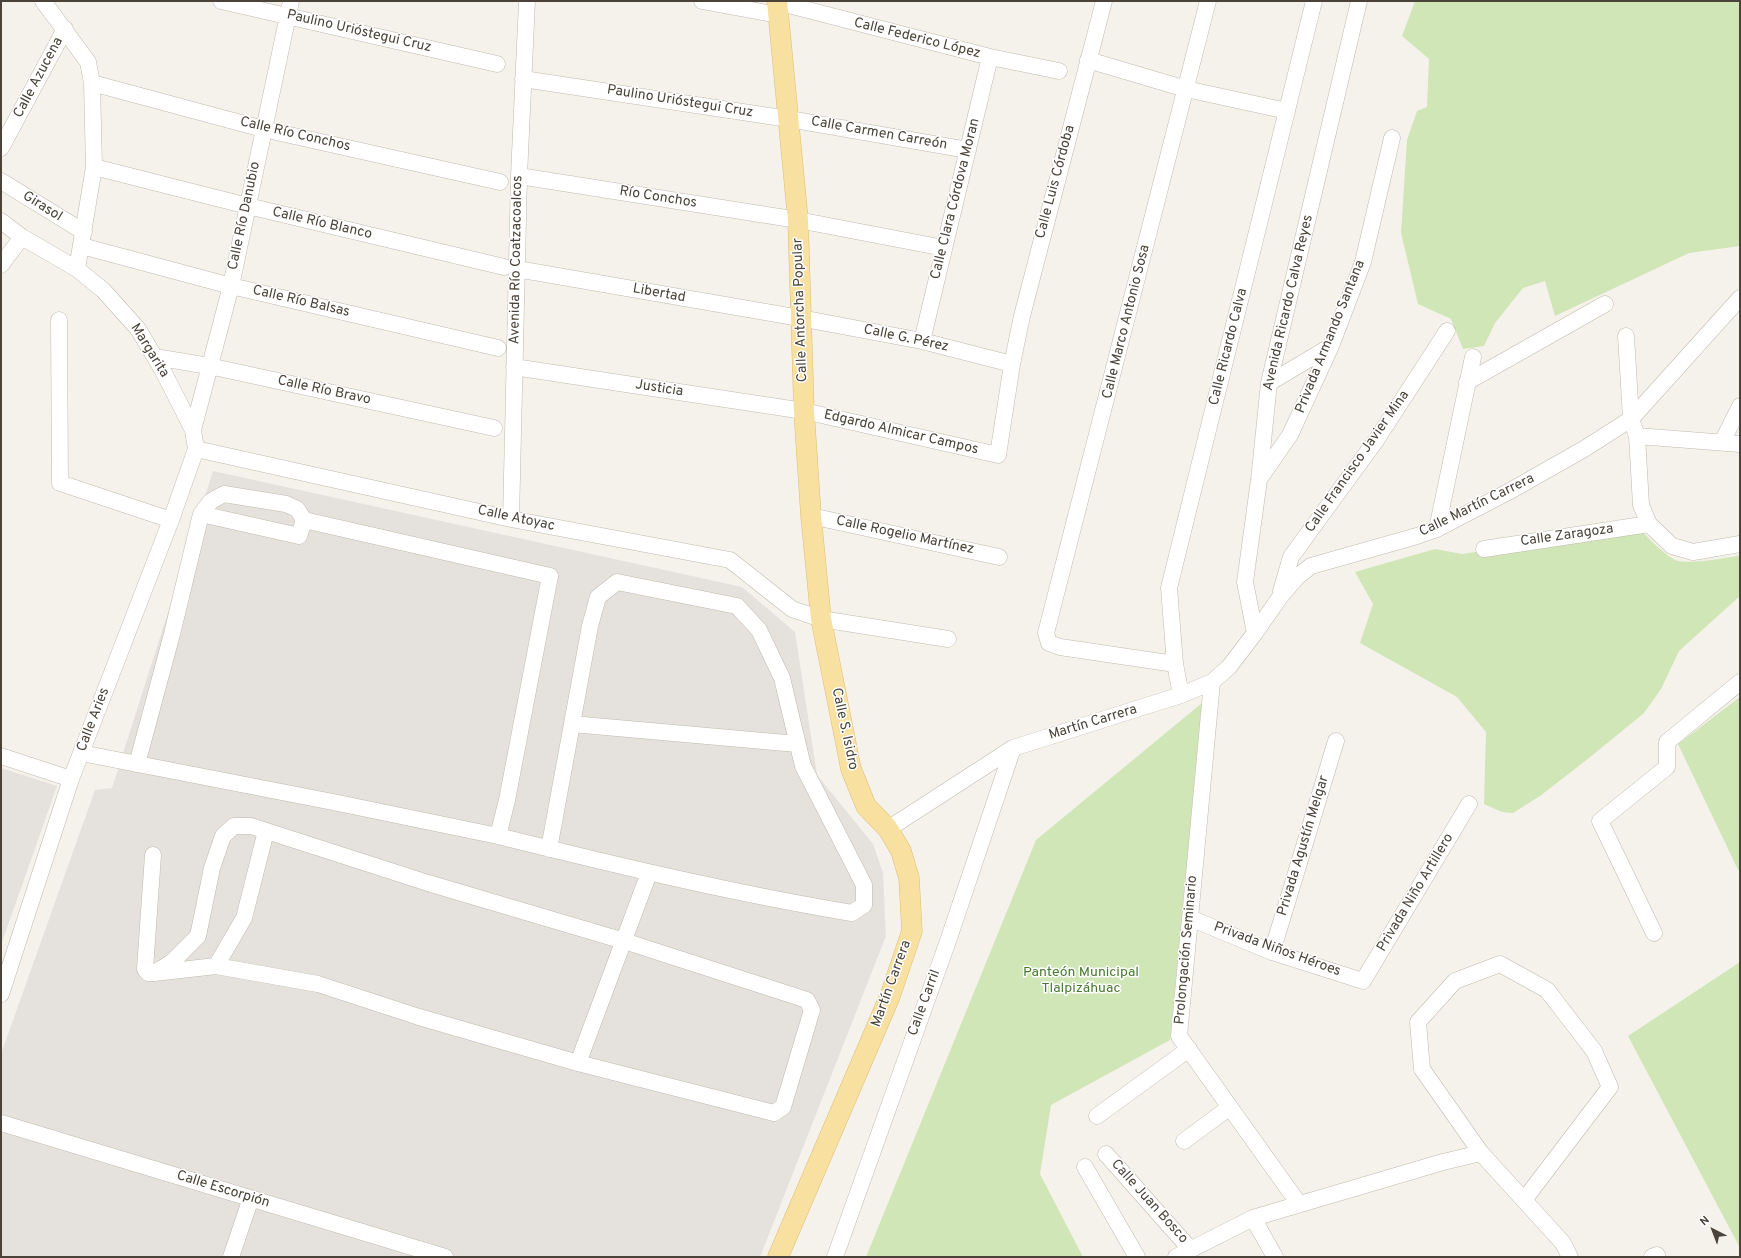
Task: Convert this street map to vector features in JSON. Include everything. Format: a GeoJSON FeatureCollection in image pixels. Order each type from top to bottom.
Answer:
{"type":"FeatureCollection","features":[{"type":"Feature","properties":{"kind":"main road","name":"Calle Antorcha Popular"},"geometry":{"type":"LineString","coordinates":[[777,6],[798,220],[804,411],[811,516],[821,619]]}},
{"type":"Feature","properties":{"kind":"main road","name":"Calle S. Isidro"},"geometry":{"type":"LineString","coordinates":[[821,619],[851,769],[866,806],[888,829]]}},
{"type":"Feature","properties":{"kind":"main road","name":"Martín Carrera"},"geometry":{"type":"LineString","coordinates":[[778,1257],[890,996],[912,931],[909,878],[901,851],[888,829]]}},
{"type":"Feature","properties":{"kind":"street"},"geometry":{"type":"LineString","coordinates":[[43,1],[88,62],[92,83],[94,168],[77,269]]}},
{"type":"Feature","properties":{"kind":"street","name":"Paulino Urióstegui Cruz"},"geometry":{"type":"LineString","coordinates":[[221,1],[289,8],[497,64]]}},
{"type":"Feature","properties":{"kind":"street","name":"Avenida Río Coatzacoalcos"},"geometry":{"type":"LineString","coordinates":[[511,519],[514,367],[510,268],[519,176],[527,1]]}},
{"type":"Feature","properties":{"kind":"street","name":"Calle Federico López"},"geometry":{"type":"LineString","coordinates":[[702,1],[777,6],[990,57],[1059,71]]}},
{"type":"Feature","properties":{"kind":"street","name":"Calle Luis Córdoba"},"geometry":{"type":"LineString","coordinates":[[998,455],[1012,364],[1024,309],[1104,1]]}},
{"type":"Feature","properties":{"kind":"street","name":"Calle Marco Antonio Sosa"},"geometry":{"type":"LineString","coordinates":[[1175,664],[1060,647],[1048,643],[1046,633],[1208,1]]}},
{"type":"Feature","properties":{"kind":"street","name":"Calle Ricardo Calva"},"geometry":{"type":"LineString","coordinates":[[1181,695],[1175,664],[1169,588],[1314,1]]}},
{"type":"Feature","properties":{"kind":"street","name":"Avenida Ricardo Calva Reyes"},"geometry":{"type":"LineString","coordinates":[[1255,632],[1245,582],[1259,480],[1268,383],[1359,1]]}},
{"type":"Feature","properties":{"kind":"street","name":"Calle Río Danubio"},"geometry":{"type":"LineString","coordinates":[[193,430],[231,286],[289,8]]}},
{"type":"Feature","properties":{"kind":"street","name":"Calle Azucena"},"geometry":{"type":"LineString","coordinates":[[1,148],[65,29]]}},
{"type":"Feature","properties":{"kind":"street","name":"Calle Clara Córdova Moran"},"geometry":{"type":"LineString","coordinates":[[922,341],[990,57]]}},
{"type":"Feature","properties":{"kind":"street"},"geometry":{"type":"LineString","coordinates":[[1088,60],[1186,89],[1287,112]]}},
{"type":"Feature","properties":{"kind":"street","name":"Paulino Urióstegui Cruz"},"geometry":{"type":"LineString","coordinates":[[523,79],[789,119]]}},
{"type":"Feature","properties":{"kind":"street","name":"Calle Río Conchos"},"geometry":{"type":"LineString","coordinates":[[92,83],[263,129],[500,182]]}},
{"type":"Feature","properties":{"kind":"street","name":"Calle Carmen Carreón"},"geometry":{"type":"LineString","coordinates":[[789,119],[968,150]]}},
{"type":"Feature","properties":{"kind":"street","name":"Privada Armando Santana"},"geometry":{"type":"LineString","coordinates":[[1259,480],[1290,435],[1331,346],[1363,262],[1392,138]]}},
{"type":"Feature","properties":{"kind":"street","name":"Calle Río Blanco"},"geometry":{"type":"LineString","coordinates":[[94,168],[510,268]]}},
{"type":"Feature","properties":{"kind":"street","name":"Río Conchos"},"geometry":{"type":"LineString","coordinates":[[519,176],[798,220],[944,248]]}},
{"type":"Feature","properties":{"kind":"street","name":"Girasol"},"geometry":{"type":"LineString","coordinates":[[1,181],[83,239]]}},
{"type":"Feature","properties":{"kind":"street","name":"Margarita"},"geometry":{"type":"LineString","coordinates":[[1,221],[22,237],[77,269],[103,290],[138,329],[155,357],[193,430],[196,449]]}},
{"type":"Feature","properties":{"kind":"street"},"geometry":{"type":"LineString","coordinates":[[1,265],[22,237]]}},
{"type":"Feature","properties":{"kind":"street","name":"Calle Río Balsas"},"geometry":{"type":"LineString","coordinates":[[83,239],[231,286],[498,348]]}},
{"type":"Feature","properties":{"kind":"street","name":"Libertad"},"geometry":{"type":"LineString","coordinates":[[510,268],[800,318]]}},
{"type":"Feature","properties":{"kind":"street","name":"Calle Martín Carrera"},"geometry":{"type":"LineString","coordinates":[[1181,695],[1212,682],[1229,667],[1280,597],[1297,577],[1311,566],[1437,529],[1510,491],[1584,449],[1631,419],[1740,298]]}},
{"type":"Feature","properties":{"kind":"street"},"geometry":{"type":"LineString","coordinates":[[1467,382],[1605,304]]}},
{"type":"Feature","properties":{"kind":"street","name":"Calle G. Pérez"},"geometry":{"type":"LineString","coordinates":[[800,318],[922,341],[1012,364]]}},
{"type":"Feature","properties":{"kind":"street"},"geometry":{"type":"LineString","coordinates":[[59,320],[60,483],[171,520]]}},
{"type":"Feature","properties":{"kind":"street","name":"Calle Francisco Javier Mina"},"geometry":{"type":"LineString","coordinates":[[1280,597],[1291,557],[1377,439],[1447,331]]}},
{"type":"Feature","properties":{"kind":"street"},"geometry":{"type":"LineString","coordinates":[[1626,336],[1631,419],[1637,436],[1641,504],[1649,524],[1672,546],[1693,552],[1740,544]]}},
{"type":"Feature","properties":{"kind":"street"},"geometry":{"type":"LineString","coordinates":[[1268,383],[1331,346]]}},
{"type":"Feature","properties":{"kind":"street","name":"Calle Río Bravo"},"geometry":{"type":"LineString","coordinates":[[155,357],[209,366],[494,428]]}},
{"type":"Feature","properties":{"kind":"street"},"geometry":{"type":"LineString","coordinates":[[1437,529],[1473,357]]}},
{"type":"Feature","properties":{"kind":"street","name":"Justicia"},"geometry":{"type":"LineString","coordinates":[[514,367],[804,411]]}},
{"type":"Feature","properties":{"kind":"street"},"geometry":{"type":"LineString","coordinates":[[1722,442],[1740,406]]}},
{"type":"Feature","properties":{"kind":"street","name":"Edgardo Almicar Campos"},"geometry":{"type":"LineString","coordinates":[[804,411],[998,455]]}},
{"type":"Feature","properties":{"kind":"street"},"geometry":{"type":"LineString","coordinates":[[1637,436],[1740,444]]}},
{"type":"Feature","properties":{"kind":"street","name":"Calle Aries"},"geometry":{"type":"LineString","coordinates":[[1,994],[71,779],[171,520],[196,449]]}},
{"type":"Feature","properties":{"kind":"street","name":"Calle Atoyac"},"geometry":{"type":"LineString","coordinates":[[196,449],[511,519],[730,560],[792,609],[821,619],[948,640]]}},
{"type":"Feature","properties":{"kind":"street"},"geometry":{"type":"LineString","coordinates":[[137,764],[172,634],[201,514],[211,502],[224,494],[286,504],[297,509],[304,520],[550,576],[507,800],[498,836]]}},
{"type":"Feature","properties":{"kind":"street"},"geometry":{"type":"LineString","coordinates":[[201,514],[299,536],[304,520]]}},
{"type":"Feature","properties":{"kind":"street","name":"Calle Rogelio Martínez"},"geometry":{"type":"LineString","coordinates":[[811,516],[999,557]]}},
{"type":"Feature","properties":{"kind":"street","name":"Calle Zaragoza"},"geometry":{"type":"LineString","coordinates":[[1484,549],[1649,524]]}},
{"type":"Feature","properties":{"kind":"street"},"geometry":{"type":"LineString","coordinates":[[81,753],[498,836],[550,849],[649,873],[776,900],[852,913],[864,905],[864,885],[803,766],[782,678],[759,630],[737,606],[617,582],[598,597],[590,626],[550,849]]}},
{"type":"Feature","properties":{"kind":"street","name":"Prolongación Seminario"},"geometry":{"type":"LineString","coordinates":[[1212,682],[1179,1036],[1299,1204]]}},
{"type":"Feature","properties":{"kind":"street"},"geometry":{"type":"LineString","coordinates":[[1654,933],[1600,821],[1667,767],[1667,742],[1740,682]]}},
{"type":"Feature","properties":{"kind":"street","name":"Martín Carrera"},"geometry":{"type":"LineString","coordinates":[[888,829],[1013,748],[1181,695]]}},
{"type":"Feature","properties":{"kind":"street"},"geometry":{"type":"LineString","coordinates":[[572,724],[797,744]]}},
{"type":"Feature","properties":{"kind":"street","name":"Privada Agustín Melgar"},"geometry":{"type":"LineString","coordinates":[[1272,952],[1336,741]]}},
{"type":"Feature","properties":{"kind":"street","name":"Calle Carril"},"geometry":{"type":"LineString","coordinates":[[835,1257],[948,941],[1013,748]]}},
{"type":"Feature","properties":{"kind":"street"},"geometry":{"type":"LineString","coordinates":[[1,756],[71,779]]}},
{"type":"Feature","properties":{"kind":"street","name":"Privada Niño Artillero"},"geometry":{"type":"LineString","coordinates":[[1364,981],[1469,804]]}},
{"type":"Feature","properties":{"kind":"street"},"geometry":{"type":"LineString","coordinates":[[153,855],[145,969],[148,973],[154,973],[216,966],[318,984],[419,1017],[578,1063],[774,1113],[783,1107],[812,1010],[807,1000],[624,941],[428,882],[251,826],[234,826],[223,836],[212,868],[198,936],[172,962],[154,973]]}},
{"type":"Feature","properties":{"kind":"street"},"geometry":{"type":"LineString","coordinates":[[216,966],[244,918],[266,831]]}},
{"type":"Feature","properties":{"kind":"street"},"geometry":{"type":"LineString","coordinates":[[578,1063],[649,873]]}},
{"type":"Feature","properties":{"kind":"street","name":"Privada Niños Héroes"},"geometry":{"type":"LineString","coordinates":[[1190,918],[1272,952],[1364,981]]}},
{"type":"Feature","properties":{"kind":"street"},"geometry":{"type":"LineString","coordinates":[[1524,1200],[1610,1087],[1594,1051],[1548,990],[1500,964],[1455,981],[1418,1022],[1422,1069],[1481,1153],[1563,1243],[1570,1257]]}},
{"type":"Feature","properties":{"kind":"street"},"geometry":{"type":"LineString","coordinates":[[1097,1116],[1189,1049]]}},
{"type":"Feature","properties":{"kind":"street"},"geometry":{"type":"LineString","coordinates":[[1184,1142],[1230,1107]]}},
{"type":"Feature","properties":{"kind":"street","name":"Calle Escorpión"},"geometry":{"type":"LineString","coordinates":[[1,1123],[446,1257]]}},
{"type":"Feature","properties":{"kind":"street"},"geometry":{"type":"LineString","coordinates":[[1176,1257],[1253,1218],[1443,1162],[1481,1153]]}},
{"type":"Feature","properties":{"kind":"street","name":"Calle Juan Bosco"},"geometry":{"type":"LineString","coordinates":[[1106,1154],[1191,1250]]}},
{"type":"Feature","properties":{"kind":"street"},"geometry":{"type":"LineString","coordinates":[[1085,1167],[1137,1257]]}},
{"type":"Feature","properties":{"kind":"street"},"geometry":{"type":"LineString","coordinates":[[231,1257],[251,1198]]}},
{"type":"Feature","properties":{"kind":"street"},"geometry":{"type":"LineString","coordinates":[[1253,1218],[1275,1257]]}},
{"type":"Feature","properties":{"kind":"shaded area"},"geometry":{"type":"Polygon","coordinates":[[[213,471],[742,587],[795,632],[817,775],[873,844],[883,873],[886,936],[760,1257],[1,1257],[1,1054],[95,790],[112,788],[213,471]]]}},
{"type":"Feature","properties":{"kind":"shaded area"},"geometry":{"type":"Polygon","coordinates":[[[1,768],[57,786],[1,945],[1,768]]]}},
{"type":"Feature","properties":{"kind":"green space"},"geometry":{"type":"Polygon","coordinates":[[[1415,1],[1740,1],[1740,246],[1689,253],[1555,316],[1545,281],[1523,288],[1495,323],[1484,346],[1463,349],[1451,319],[1418,304],[1401,233],[1407,140],[1417,111],[1427,107],[1429,59],[1402,36],[1415,1]]]}},
{"type":"Feature","properties":{"kind":"green space"},"geometry":{"type":"Polygon","coordinates":[[[1638,528],[1660,549],[1675,560],[1688,562],[1740,555],[1740,596],[1679,651],[1661,689],[1644,713],[1589,758],[1540,796],[1513,813],[1502,812],[1484,804],[1486,732],[1457,697],[1360,643],[1373,604],[1355,572],[1435,549],[1462,554],[1638,528]]]}},
{"type":"Feature","properties":{"kind":"green space"},"geometry":{"type":"Polygon","coordinates":[[[1740,697],[1740,874],[1678,744],[1740,697]]]}},
{"type":"Feature","properties":{"kind":"green space","name":"Panteón Municipal Tlalpizáhuac"},"geometry":{"type":"Polygon","coordinates":[[[1202,703],[1170,1040],[1051,1105],[1040,1174],[1083,1257],[866,1257],[1036,840],[1202,703]]]}},
{"type":"Feature","properties":{"kind":"green space"},"geometry":{"type":"Polygon","coordinates":[[[1740,962],[1740,1248],[1628,1036],[1740,962]]]}}]}
